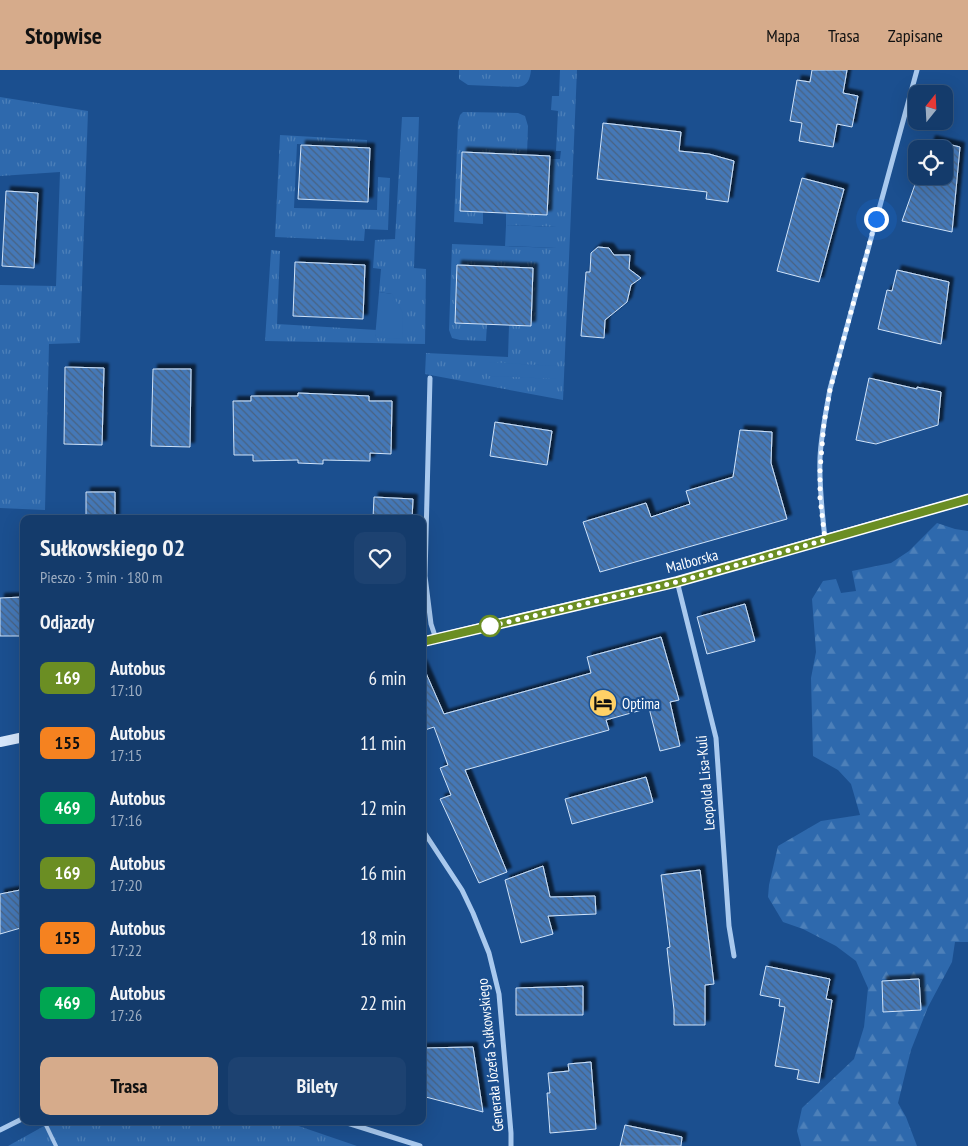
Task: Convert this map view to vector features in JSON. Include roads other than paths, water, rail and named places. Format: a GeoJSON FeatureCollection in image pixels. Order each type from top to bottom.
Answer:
{"type":"FeatureCollection","features":[{"type":"Feature","properties":{"kind":"street"},"geometry":{"type":"LineString","coordinates":[[825,540],[820,498],[820,457],[824,423],[838,361],[917,70]]}},
{"type":"Feature","properties":{"kind":"street"},"geometry":{"type":"LineString","coordinates":[[426,536],[430,378]]}},
{"type":"Feature","properties":{"kind":"street","name":"Malborska"},"geometry":{"type":"LineString","coordinates":[[426,641],[677,582],[968,500]]}},
{"type":"Feature","properties":{"kind":"street","name":"Leopolda Lisa-Kuli"},"geometry":{"type":"LineString","coordinates":[[677,582],[716,738],[729,926],[734,956]]}},
{"type":"Feature","properties":{"kind":"street"},"geometry":{"type":"LineString","coordinates":[[426,583],[436,639]]}},
{"type":"Feature","properties":{"kind":"street"},"geometry":{"type":"LineString","coordinates":[[0,742],[20,738]]}},
{"type":"Feature","properties":{"kind":"street","name":"Generała Józefa Sułkowskiego"},"geometry":{"type":"LineString","coordinates":[[426,834],[462,890],[482,933],[493,966],[499,994],[511,1146]]}},
{"type":"Feature","properties":{"kind":"street"},"geometry":{"type":"LineString","coordinates":[[0,1130],[20,1120]]}},
{"type":"Feature","properties":{"kind":"street"},"geometry":{"type":"LineString","coordinates":[[354,1125],[420,1146]]}},
{"type":"Feature","properties":{"kind":"lane"},"geometry":{"type":"LineString","coordinates":[[46,1125],[56,1146]]}},
{"type":"Feature","properties":{"kind":"place","name":"Optima"},"geometry":{"type":"Point","coordinates":[603,703]}}]}
